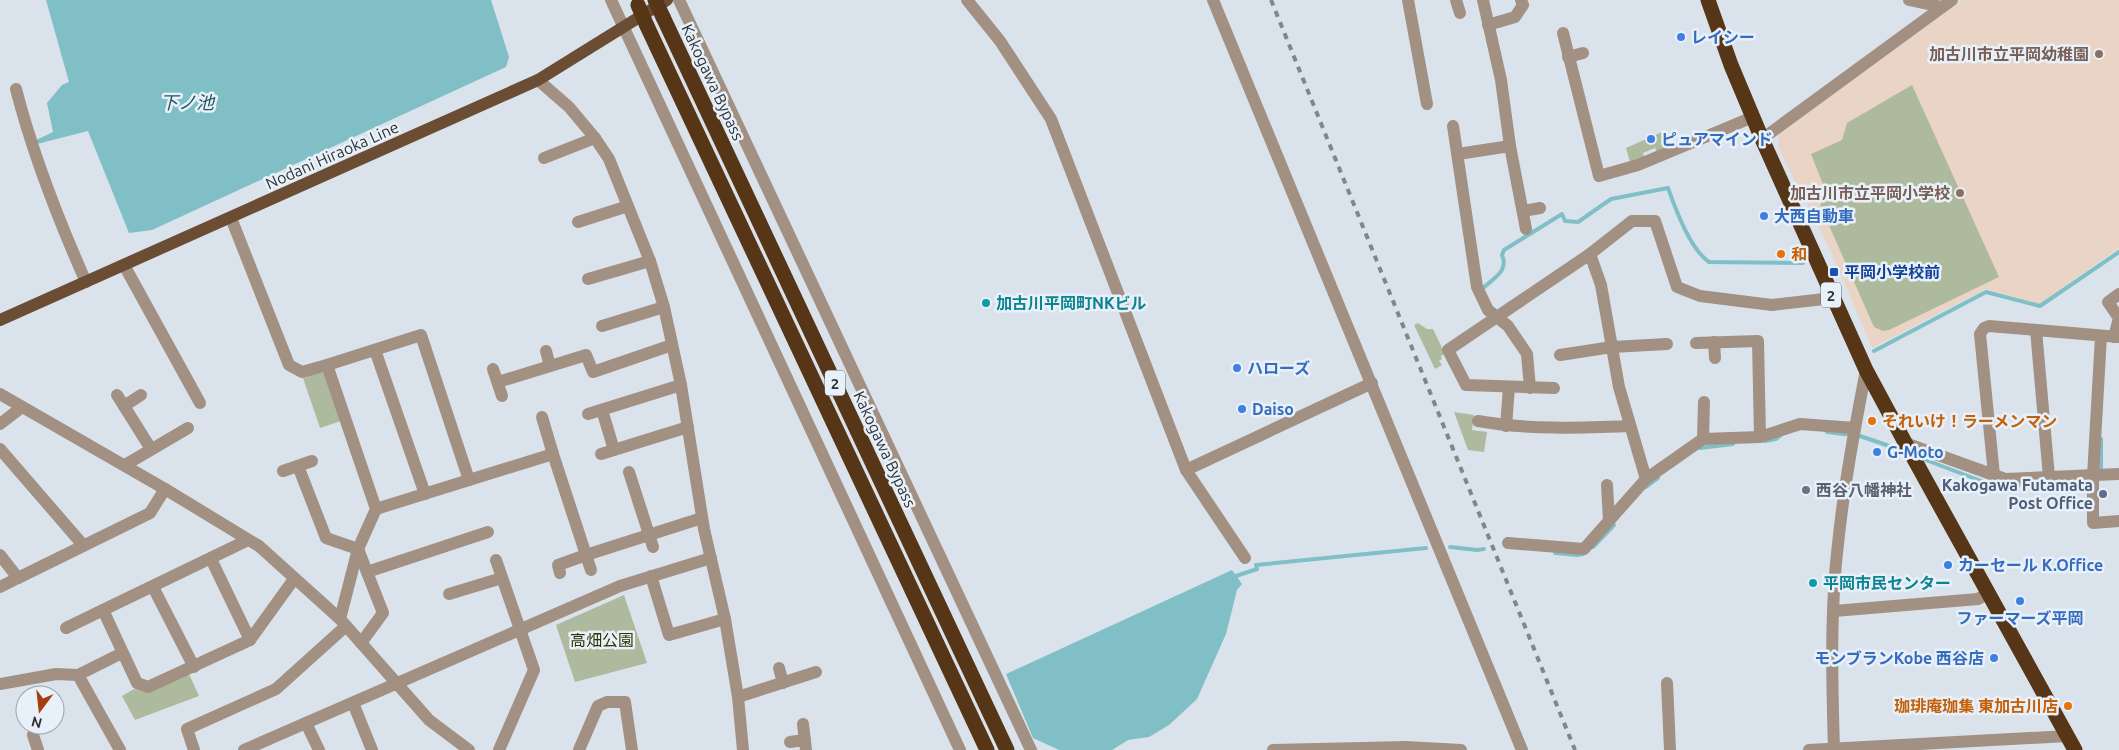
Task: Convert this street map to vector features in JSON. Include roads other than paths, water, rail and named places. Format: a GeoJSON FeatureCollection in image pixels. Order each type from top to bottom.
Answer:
{"type":"FeatureCollection","features":[{"type":"Feature","properties":{"kind":"highway","name":"Kakogawa Bypass"},"geometry":{"type":"LineString","coordinates":[[655,0],[1008,750]]}},
{"type":"Feature","properties":{"kind":"highway","name":"2"},"geometry":{"type":"LineString","coordinates":[[1708,0],[1731,65],[1753,117],[1866,370],[1908,450],[2075,750]]}},
{"type":"Feature","properties":{"kind":"highway","name":"2"},"geometry":{"type":"LineString","coordinates":[[637,3],[987,750]]}},
{"type":"Feature","properties":{"kind":"main road","name":"Nodani Hiraoka Line"},"geometry":{"type":"LineString","coordinates":[[0,320],[538,80],[667,0]]}},
{"type":"Feature","properties":{"kind":"street"},"geometry":{"type":"LineString","coordinates":[[611,0],[960,750]]}},
{"type":"Feature","properties":{"kind":"street"},"geometry":{"type":"LineString","coordinates":[[679,0],[1031,750]]}},
{"type":"Feature","properties":{"kind":"street"},"geometry":{"type":"LineString","coordinates":[[967,0],[1000,41],[1051,119],[1186,470],[1245,558]]}},
{"type":"Feature","properties":{"kind":"street"},"geometry":{"type":"LineString","coordinates":[[1213,0],[1522,750]]}},
{"type":"Feature","properties":{"kind":"street"},"geometry":{"type":"LineString","coordinates":[[1408,0],[1427,104]]}},
{"type":"Feature","properties":{"kind":"street"},"geometry":{"type":"LineString","coordinates":[[1456,0],[1460,13]]}},
{"type":"Feature","properties":{"kind":"street"},"geometry":{"type":"LineString","coordinates":[[1483,0],[1501,80],[1510,146],[1526,230]]}},
{"type":"Feature","properties":{"kind":"street"},"geometry":{"type":"LineString","coordinates":[[1488,25],[1515,17],[1523,5],[1521,0]]}},
{"type":"Feature","properties":{"kind":"street"},"geometry":{"type":"LineString","coordinates":[[1909,0],[1947,4]]}},
{"type":"Feature","properties":{"kind":"street"},"geometry":{"type":"LineString","coordinates":[[1762,138],[1947,4]]}},
{"type":"Feature","properties":{"kind":"street"},"geometry":{"type":"LineString","coordinates":[[1563,33],[1599,176],[1638,165],[1753,117]]}},
{"type":"Feature","properties":{"kind":"street"},"geometry":{"type":"LineString","coordinates":[[1568,57],[1583,53]]}},
{"type":"Feature","properties":{"kind":"street"},"geometry":{"type":"LineString","coordinates":[[538,80],[569,107],[595,138],[609,159],[650,261],[664,307],[681,385],[702,518],[725,620],[738,697],[743,750]]}},
{"type":"Feature","properties":{"kind":"street"},"geometry":{"type":"LineString","coordinates":[[16,89],[27,133],[63,231],[86,282]]}},
{"type":"Feature","properties":{"kind":"street"},"geometry":{"type":"LineString","coordinates":[[1454,126],[1477,287],[1488,310],[1508,326],[1526,354],[1530,388]]}},
{"type":"Feature","properties":{"kind":"street"},"geometry":{"type":"LineString","coordinates":[[544,158],[595,138]]}},
{"type":"Feature","properties":{"kind":"street"},"geometry":{"type":"LineString","coordinates":[[1458,154],[1510,146]]}},
{"type":"Feature","properties":{"kind":"street"},"geometry":{"type":"LineString","coordinates":[[578,222],[628,206]]}},
{"type":"Feature","properties":{"kind":"street"},"geometry":{"type":"LineString","coordinates":[[1523,211],[1540,208]]}},
{"type":"Feature","properties":{"kind":"street"},"geometry":{"type":"LineString","coordinates":[[231,218],[289,365],[302,372],[421,335],[469,480]]}},
{"type":"Feature","properties":{"kind":"street"},"geometry":{"type":"LineString","coordinates":[[1554,388],[1466,385],[1448,350],[1590,254],[1632,221],[1655,221],[1677,287],[1700,296],[1772,305],[1833,298]]}},
{"type":"Feature","properties":{"kind":"street"},"geometry":{"type":"LineString","coordinates":[[1590,254],[1601,285],[1619,387],[1646,479]]}},
{"type":"Feature","properties":{"kind":"street"},"geometry":{"type":"LineString","coordinates":[[588,278],[650,261]]}},
{"type":"Feature","properties":{"kind":"street"},"geometry":{"type":"LineString","coordinates":[[124,265],[155,335],[188,369],[200,403]]}},
{"type":"Feature","properties":{"kind":"street"},"geometry":{"type":"LineString","coordinates":[[1994,475],[1980,334],[1984,328],[1989,326],[2116,337],[2119,318],[2108,302],[2119,294]]}},
{"type":"Feature","properties":{"kind":"street"},"geometry":{"type":"LineString","coordinates":[[602,326],[664,307]]}},
{"type":"Feature","properties":{"kind":"street"},"geometry":{"type":"LineString","coordinates":[[2036,330],[2049,477]]}},
{"type":"Feature","properties":{"kind":"street"},"geometry":{"type":"LineString","coordinates":[[2101,336],[2093,476],[2093,522],[2119,522]]}},
{"type":"Feature","properties":{"kind":"street"},"geometry":{"type":"LineString","coordinates":[[1696,343],[1758,341],[1760,437]]}},
{"type":"Feature","properties":{"kind":"street"},"geometry":{"type":"LineString","coordinates":[[1714,342],[1715,358]]}},
{"type":"Feature","properties":{"kind":"street"},"geometry":{"type":"LineString","coordinates":[[1560,355],[1612,347],[1667,344]]}},
{"type":"Feature","properties":{"kind":"street"},"geometry":{"type":"LineString","coordinates":[[498,382],[586,356],[593,372],[672,345]]}},
{"type":"Feature","properties":{"kind":"street"},"geometry":{"type":"LineString","coordinates":[[375,350],[425,494]]}},
{"type":"Feature","properties":{"kind":"street"},"geometry":{"type":"LineString","coordinates":[[546,351],[550,366]]}},
{"type":"Feature","properties":{"kind":"street"},"geometry":{"type":"LineString","coordinates":[[194,750],[187,729],[276,689],[343,622],[358,549],[376,509],[327,365]]}},
{"type":"Feature","properties":{"kind":"street"},"geometry":{"type":"LineString","coordinates":[[493,369],[502,396]]}},
{"type":"Feature","properties":{"kind":"street"},"geometry":{"type":"LineString","coordinates":[[1834,750],[1834,611],[1838,544],[1854,433],[1866,370]]}},
{"type":"Feature","properties":{"kind":"street"},"geometry":{"type":"LineString","coordinates":[[1186,470],[1372,383]]}},
{"type":"Feature","properties":{"kind":"street"},"geometry":{"type":"LineString","coordinates":[[588,414],[681,385]]}},
{"type":"Feature","properties":{"kind":"street"},"geometry":{"type":"LineString","coordinates":[[1506,426],[1509,387]]}},
{"type":"Feature","properties":{"kind":"street"},"geometry":{"type":"LineString","coordinates":[[0,394],[165,488],[258,546],[343,622],[396,685],[429,720],[469,750]]}},
{"type":"Feature","properties":{"kind":"street"},"geometry":{"type":"LineString","coordinates":[[141,395],[120,400],[151,449]]}},
{"type":"Feature","properties":{"kind":"street"},"geometry":{"type":"LineString","coordinates":[[1703,439],[1704,402]]}},
{"type":"Feature","properties":{"kind":"street"},"geometry":{"type":"LineString","coordinates":[[0,424],[22,407]]}},
{"type":"Feature","properties":{"kind":"street"},"geometry":{"type":"LineString","coordinates":[[602,410],[614,450]]}},
{"type":"Feature","properties":{"kind":"street"},"geometry":{"type":"LineString","coordinates":[[542,418],[591,570]]}},
{"type":"Feature","properties":{"kind":"street"},"geometry":{"type":"LineString","coordinates":[[1478,420],[1506,426],[1564,429],[1630,426]]}},
{"type":"Feature","properties":{"kind":"street"},"geometry":{"type":"LineString","coordinates":[[1508,542],[1584,549],[1646,479],[1703,439],[1760,437],[1800,424],[1854,433]]}},
{"type":"Feature","properties":{"kind":"street"},"geometry":{"type":"LineString","coordinates":[[601,454],[688,427]]}},
{"type":"Feature","properties":{"kind":"street"},"geometry":{"type":"LineString","coordinates":[[125,466],[188,428]]}},
{"type":"Feature","properties":{"kind":"street"},"geometry":{"type":"LineString","coordinates":[[0,449],[83,545]]}},
{"type":"Feature","properties":{"kind":"street"},"geometry":{"type":"LineString","coordinates":[[1908,450],[2005,479],[2119,474]]}},
{"type":"Feature","properties":{"kind":"street"},"geometry":{"type":"LineString","coordinates":[[376,509],[553,454]]}},
{"type":"Feature","properties":{"kind":"street"},"geometry":{"type":"LineString","coordinates":[[283,471],[312,461]]}},
{"type":"Feature","properties":{"kind":"street"},"geometry":{"type":"LineString","coordinates":[[298,466],[326,538],[358,549],[383,612],[361,643]]}},
{"type":"Feature","properties":{"kind":"street"},"geometry":{"type":"LineString","coordinates":[[629,472],[651,541]]}},
{"type":"Feature","properties":{"kind":"street"},"geometry":{"type":"LineString","coordinates":[[1607,485],[1609,521]]}},
{"type":"Feature","properties":{"kind":"street"},"geometry":{"type":"LineString","coordinates":[[0,587],[150,513],[165,488]]}},
{"type":"Feature","properties":{"kind":"street"},"geometry":{"type":"LineString","coordinates":[[560,573],[558,565],[586,555],[651,541],[702,518]]}},
{"type":"Feature","properties":{"kind":"street"},"geometry":{"type":"LineString","coordinates":[[367,572],[460,536],[488,532]]}},
{"type":"Feature","properties":{"kind":"street"},"geometry":{"type":"LineString","coordinates":[[66,628],[248,540]]}},
{"type":"Feature","properties":{"kind":"street"},"geometry":{"type":"LineString","coordinates":[[0,555],[18,578]]}},
{"type":"Feature","properties":{"kind":"street"},"geometry":{"type":"LineString","coordinates":[[244,750],[267,746],[306,723],[620,586],[711,558]]}},
{"type":"Feature","properties":{"kind":"street"},"geometry":{"type":"LineString","coordinates":[[212,559],[250,640]]}},
{"type":"Feature","properties":{"kind":"street"},"geometry":{"type":"LineString","coordinates":[[496,560],[534,670],[499,750]]}},
{"type":"Feature","properties":{"kind":"street"},"geometry":{"type":"LineString","coordinates":[[651,576],[669,635],[725,620]]}},
{"type":"Feature","properties":{"kind":"street"},"geometry":{"type":"LineString","coordinates":[[449,594],[502,578]]}},
{"type":"Feature","properties":{"kind":"street"},"geometry":{"type":"LineString","coordinates":[[103,610],[137,682],[148,688],[250,640],[294,579]]}},
{"type":"Feature","properties":{"kind":"street"},"geometry":{"type":"LineString","coordinates":[[153,586],[194,667]]}},
{"type":"Feature","properties":{"kind":"street"},"geometry":{"type":"LineString","coordinates":[[1834,611],[1978,599],[1988,593]]}},
{"type":"Feature","properties":{"kind":"street"},"geometry":{"type":"LineString","coordinates":[[1,679],[56,674],[78,675],[122,653]]}},
{"type":"Feature","properties":{"kind":"street"},"geometry":{"type":"LineString","coordinates":[[778,668],[783,683]]}},
{"type":"Feature","properties":{"kind":"street"},"geometry":{"type":"LineString","coordinates":[[738,697],[816,672]]}},
{"type":"Feature","properties":{"kind":"street"},"geometry":{"type":"LineString","coordinates":[[78,675],[120,750]]}},
{"type":"Feature","properties":{"kind":"street"},"geometry":{"type":"LineString","coordinates":[[1667,683],[1670,750]]}},
{"type":"Feature","properties":{"kind":"street"},"geometry":{"type":"LineString","coordinates":[[579,750],[598,706],[607,702],[624,702],[632,750]]}},
{"type":"Feature","properties":{"kind":"street"},"geometry":{"type":"LineString","coordinates":[[353,703],[372,750]]}},
{"type":"Feature","properties":{"kind":"street"},"geometry":{"type":"LineString","coordinates":[[306,723],[319,750]]}},
{"type":"Feature","properties":{"kind":"street"},"geometry":{"type":"LineString","coordinates":[[790,742],[806,745],[803,724]]}},
{"type":"Feature","properties":{"kind":"street"},"geometry":{"type":"LineString","coordinates":[[32,735],[38,750]]}},
{"type":"Feature","properties":{"kind":"street"},"geometry":{"type":"LineString","coordinates":[[1809,750],[2068,736]]}},
{"type":"Feature","properties":{"kind":"street"},"geometry":{"type":"LineString","coordinates":[[1273,750],[1406,747],[1461,750]]}},
{"type":"Feature","properties":{"kind":"water","name":"下ノ池"},"geometry":{"type":"Polygon","coordinates":[[[46,0],[491,0],[509,57],[506,67],[152,230],[129,233],[88,131],[37,144],[34,141],[53,132],[47,103],[62,85],[69,82],[46,0]]]}},
{"type":"Feature","properties":{"kind":"water"},"geometry":{"type":"Polygon","coordinates":[[[1232,570],[1242,584],[1237,590],[1226,634],[1197,699],[1169,725],[1149,737],[1128,740],[1112,750],[1059,750],[1033,738],[1006,674],[1232,570]]]}},
{"type":"Feature","properties":{"kind":"waterway"},"geometry":{"type":"LineString","coordinates":[[1483,288],[1502,270],[1504,266],[1502,255],[1504,250],[1562,214],[1565,221],[1578,222],[1611,199],[1668,188],[1679,218],[1690,239],[1702,256],[1709,262],[1803,263]]}},
{"type":"Feature","properties":{"kind":"waterway"},"geometry":{"type":"LineString","coordinates":[[1874,351],[1986,292],[2040,306],[2119,252]]}},
{"type":"Feature","properties":{"kind":"waterway"},"geometry":{"type":"LineString","coordinates":[[1827,432],[1860,436],[1904,451]]}},
{"type":"Feature","properties":{"kind":"waterway"},"geometry":{"type":"LineString","coordinates":[[1765,441],[1776,439],[1781,435]]}},
{"type":"Feature","properties":{"kind":"waterway"},"geometry":{"type":"LineString","coordinates":[[2101,439],[2101,469]]}},
{"type":"Feature","properties":{"kind":"waterway"},"geometry":{"type":"LineString","coordinates":[[1700,448],[1733,444]]}},
{"type":"Feature","properties":{"kind":"waterway"},"geometry":{"type":"LineString","coordinates":[[1918,457],[1989,484],[2032,486],[2086,483]]}},
{"type":"Feature","properties":{"kind":"waterway"},"geometry":{"type":"LineString","coordinates":[[1646,487],[1658,478]]}},
{"type":"Feature","properties":{"kind":"waterway"},"geometry":{"type":"LineString","coordinates":[[1593,547],[1614,525]]}},
{"type":"Feature","properties":{"kind":"waterway"},"geometry":{"type":"LineString","coordinates":[[1450,547],[1484,549]]}},
{"type":"Feature","properties":{"kind":"waterway"},"geometry":{"type":"LineString","coordinates":[[1236,576],[1257,569],[1256,565],[1426,548]]}},
{"type":"Feature","properties":{"kind":"waterway"},"geometry":{"type":"LineString","coordinates":[[1555,553],[1583,554]]}},
{"type":"Feature","properties":{"kind":"railway"},"geometry":{"type":"LineString","coordinates":[[1271,0],[1575,750]]}},
{"type":"Feature","properties":{"kind":"place","name":"レイシー"},"geometry":{"type":"Point","coordinates":[1681,37]}},
{"type":"Feature","properties":{"kind":"place","name":"加古川市立平岡幼稚園"},"geometry":{"type":"Point","coordinates":[2099,54]}},
{"type":"Feature","properties":{"kind":"place","name":"ピュアマインド"},"geometry":{"type":"Point","coordinates":[1651,139]}},
{"type":"Feature","properties":{"kind":"place","name":"加古川市立平岡小学校"},"geometry":{"type":"Point","coordinates":[1960,193]}},
{"type":"Feature","properties":{"kind":"place","name":"大西自動車"},"geometry":{"type":"Point","coordinates":[1764,216]}},
{"type":"Feature","properties":{"kind":"place","name":"和"},"geometry":{"type":"Point","coordinates":[1781,254]}},
{"type":"Feature","properties":{"kind":"place","name":"平岡小学校前"},"geometry":{"type":"Point","coordinates":[1834,272]}},
{"type":"Feature","properties":{"kind":"place","name":"加古川平岡町NKビル"},"geometry":{"type":"Point","coordinates":[986,303]}},
{"type":"Feature","properties":{"kind":"place","name":"ハローズ"},"geometry":{"type":"Point","coordinates":[1237,368]}},
{"type":"Feature","properties":{"kind":"place","name":"Daiso"},"geometry":{"type":"Point","coordinates":[1242,409]}},
{"type":"Feature","properties":{"kind":"place","name":"それいけ！ラーメンマン"},"geometry":{"type":"Point","coordinates":[1872,421]}},
{"type":"Feature","properties":{"kind":"place","name":"G-Moto"},"geometry":{"type":"Point","coordinates":[1877,452]}},
{"type":"Feature","properties":{"kind":"place","name":"西谷八幡神社"},"geometry":{"type":"Point","coordinates":[1806,490]}},
{"type":"Feature","properties":{"kind":"place","name":"Kakogawa Futamata Post Office"},"geometry":{"type":"Point","coordinates":[2103,494]}},
{"type":"Feature","properties":{"kind":"place","name":"カーセール K.Office"},"geometry":{"type":"Point","coordinates":[1948,565]}},
{"type":"Feature","properties":{"kind":"place","name":"平岡市民センター"},"geometry":{"type":"Point","coordinates":[1813,583]}},
{"type":"Feature","properties":{"kind":"place","name":"ファーマーズ平岡"},"geometry":{"type":"Point","coordinates":[2020,601]}},
{"type":"Feature","properties":{"kind":"place","name":"モンブランKobe 西谷店"},"geometry":{"type":"Point","coordinates":[1994,658]}},
{"type":"Feature","properties":{"kind":"place","name":"珈琲庵珈集 東加古川店"},"geometry":{"type":"Point","coordinates":[2068,706]}},
{"type":"Feature","properties":{"kind":"park label","name":"高畑公園"},"geometry":{"type":"Point","coordinates":[602,640]}}]}
